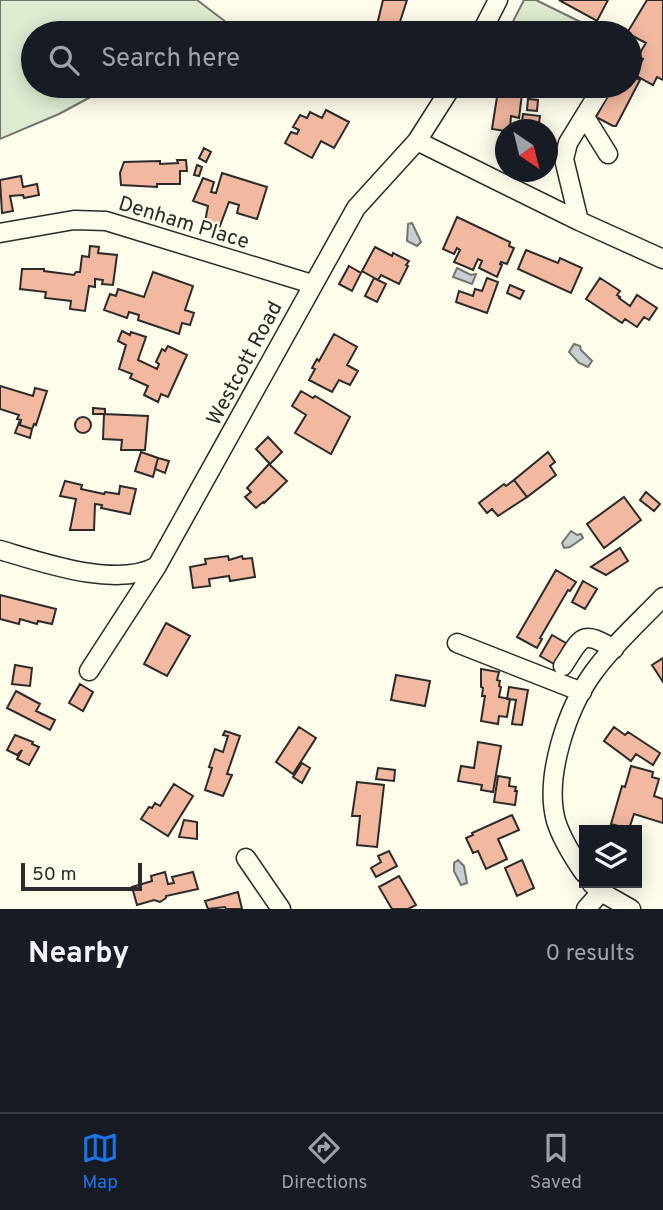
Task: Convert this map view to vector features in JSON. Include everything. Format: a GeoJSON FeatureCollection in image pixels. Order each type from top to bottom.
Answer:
{"type":"FeatureCollection","features":[{"type":"Feature","properties":{"kind":"street"},"geometry":{"type":"LineString","coordinates":[[487,21],[498,0]]}},
{"type":"Feature","properties":{"kind":"street","name":"Westcott Road"},"geometry":{"type":"LineString","coordinates":[[89,671],[157,566],[356,208],[417,141],[444,98]]}},
{"type":"Feature","properties":{"kind":"street"},"geometry":{"type":"LineString","coordinates":[[579,221],[564,159],[568,143],[596,98]]}},
{"type":"Feature","properties":{"kind":"street"},"geometry":{"type":"LineString","coordinates":[[584,117],[608,154]]}},
{"type":"Feature","properties":{"kind":"street"},"geometry":{"type":"LineString","coordinates":[[417,141],[663,259]]}},
{"type":"Feature","properties":{"kind":"street","name":"Denham Place"},"geometry":{"type":"LineString","coordinates":[[0,233],[74,220],[106,221],[312,284]]}},
{"type":"Feature","properties":{"kind":"street"},"geometry":{"type":"LineString","coordinates":[[0,550],[88,572],[135,573],[157,566]]}},
{"type":"Feature","properties":{"kind":"street"},"geometry":{"type":"LineString","coordinates":[[579,865],[560,834],[553,798],[557,758],[582,692],[594,672],[663,597]]}},
{"type":"Feature","properties":{"kind":"street"},"geometry":{"type":"LineString","coordinates":[[563,666],[578,642],[585,638],[596,638],[614,649]]}},
{"type":"Feature","properties":{"kind":"street"},"geometry":{"type":"LineString","coordinates":[[457,643],[582,692]]}},
{"type":"Feature","properties":{"kind":"street"},"geometry":{"type":"LineString","coordinates":[[246,858],[281,909]]}},
{"type":"Feature","properties":{"kind":"street"},"geometry":{"type":"LineString","coordinates":[[586,909],[596,888],[631,909]]}},
{"type":"Feature","properties":{"kind":"green space"},"geometry":{"type":"Polygon","coordinates":[[[0,0],[197,0],[225,21],[21,21],[21,98],[89,98],[0,139],[0,0]]]}},
{"type":"Feature","properties":{"kind":"green space"},"geometry":{"type":"Polygon","coordinates":[[[524,0],[536,0],[579,21],[513,21],[524,0]]]}},
{"type":"Feature","properties":{"kind":"shaded area"},"geometry":{"type":"Polygon","coordinates":[[[412,223],[421,242],[417,246],[407,241],[408,224],[412,223]]]}},
{"type":"Feature","properties":{"kind":"shaded area"},"geometry":{"type":"Polygon","coordinates":[[[457,268],[471,275],[476,274],[472,284],[453,277],[457,268]]]}},
{"type":"Feature","properties":{"kind":"shaded area"},"geometry":{"type":"Polygon","coordinates":[[[574,344],[580,346],[592,361],[588,367],[579,363],[569,352],[574,344]]]}},
{"type":"Feature","properties":{"kind":"shaded area"},"geometry":{"type":"Polygon","coordinates":[[[571,531],[577,535],[581,534],[583,538],[564,548],[562,543],[571,531]]]}},
{"type":"Feature","properties":{"kind":"shaded area"},"geometry":{"type":"Polygon","coordinates":[[[458,860],[464,866],[467,883],[461,885],[454,871],[454,863],[458,860]]]}},
{"type":"Feature","properties":{"kind":"building"},"geometry":{"type":"Polygon","coordinates":[[[383,0],[407,0],[400,21],[378,21],[383,0]]]}},
{"type":"Feature","properties":{"kind":"building"},"geometry":{"type":"Polygon","coordinates":[[[559,0],[608,0],[597,21],[559,0]]]}},
{"type":"Feature","properties":{"kind":"building"},"geometry":{"type":"Polygon","coordinates":[[[647,0],[663,0],[663,80],[657,77],[653,85],[642,79],[642,50],[646,43],[642,41],[642,21],[634,21],[647,0]]]}},
{"type":"Feature","properties":{"kind":"building"},"geometry":{"type":"Polygon","coordinates":[[[497,98],[522,98],[519,118],[511,116],[511,119],[495,119],[495,129],[492,129],[497,98]]]}},
{"type":"Feature","properties":{"kind":"building"},"geometry":{"type":"Polygon","coordinates":[[[606,98],[631,98],[616,126],[596,117],[606,98]]]}},
{"type":"Feature","properties":{"kind":"building"},"geometry":{"type":"Polygon","coordinates":[[[528,99],[538,100],[537,111],[527,110],[528,99]]]}},
{"type":"Feature","properties":{"kind":"building"},"geometry":{"type":"Polygon","coordinates":[[[326,110],[349,122],[334,148],[321,141],[312,158],[285,143],[291,132],[297,134],[299,130],[293,127],[300,115],[307,118],[310,112],[322,118],[326,110]]]}},
{"type":"Feature","properties":{"kind":"building"},"geometry":{"type":"Polygon","coordinates":[[[523,114],[540,116],[540,119],[522,119],[523,114]]]}},
{"type":"Feature","properties":{"kind":"building"},"geometry":{"type":"Polygon","coordinates":[[[204,148],[211,152],[206,162],[199,158],[204,148]]]}},
{"type":"Feature","properties":{"kind":"building"},"geometry":{"type":"Polygon","coordinates":[[[177,160],[186,160],[187,171],[180,171],[180,184],[157,184],[157,187],[121,185],[120,173],[124,162],[160,161],[160,164],[178,163],[177,160]]]}},
{"type":"Feature","properties":{"kind":"building"},"geometry":{"type":"Polygon","coordinates":[[[197,165],[202,167],[199,176],[194,175],[197,165]]]}},
{"type":"Feature","properties":{"kind":"building"},"geometry":{"type":"Polygon","coordinates":[[[222,173],[267,187],[257,219],[237,213],[239,205],[229,202],[218,231],[204,227],[208,206],[193,201],[203,178],[214,182],[211,192],[216,193],[222,173]]]}},
{"type":"Feature","properties":{"kind":"building"},"geometry":{"type":"Polygon","coordinates":[[[21,176],[23,187],[37,184],[39,195],[24,198],[23,195],[10,196],[13,211],[2,213],[0,180],[21,176]]]}},
{"type":"Feature","properties":{"kind":"building"},"geometry":{"type":"Polygon","coordinates":[[[457,217],[510,242],[509,246],[514,248],[507,264],[501,262],[497,277],[479,268],[482,261],[478,259],[473,270],[454,262],[460,250],[457,248],[454,254],[443,249],[457,217]]]}},
{"type":"Feature","properties":{"kind":"building"},"geometry":{"type":"Polygon","coordinates":[[[90,246],[99,247],[98,253],[117,255],[113,285],[102,284],[103,280],[95,279],[95,287],[89,286],[85,311],[70,309],[71,301],[45,298],[46,292],[20,289],[22,269],[44,269],[74,275],[80,272],[82,256],[89,257],[90,246]]]}},
{"type":"Feature","properties":{"kind":"building"},"geometry":{"type":"Polygon","coordinates":[[[375,247],[409,261],[399,284],[381,275],[378,280],[362,271],[375,247]]]}},
{"type":"Feature","properties":{"kind":"building"},"geometry":{"type":"Polygon","coordinates":[[[526,250],[558,263],[560,258],[582,268],[571,293],[518,269],[526,250]]]}},
{"type":"Feature","properties":{"kind":"building"},"geometry":{"type":"Polygon","coordinates":[[[349,266],[361,273],[352,291],[339,284],[349,266]]]}},
{"type":"Feature","properties":{"kind":"building"},"geometry":{"type":"Polygon","coordinates":[[[153,272],[193,286],[185,310],[194,313],[190,325],[182,323],[179,334],[138,320],[139,315],[129,312],[127,318],[104,310],[110,294],[116,296],[118,289],[144,297],[153,272]]]}},
{"type":"Feature","properties":{"kind":"building"},"geometry":{"type":"Polygon","coordinates":[[[374,278],[386,284],[377,302],[365,296],[374,278]]]}},
{"type":"Feature","properties":{"kind":"building"},"geometry":{"type":"Polygon","coordinates":[[[487,278],[498,282],[487,313],[456,302],[459,291],[473,296],[475,289],[482,291],[487,278]]]}},
{"type":"Feature","properties":{"kind":"building"},"geometry":{"type":"Polygon","coordinates":[[[600,278],[620,291],[617,295],[619,298],[630,306],[637,295],[657,308],[649,320],[644,317],[637,327],[625,319],[622,323],[586,299],[600,278]]]}},
{"type":"Feature","properties":{"kind":"building"},"geometry":{"type":"Polygon","coordinates":[[[510,285],[524,291],[520,299],[507,293],[510,285]]]}},
{"type":"Feature","properties":{"kind":"building"},"geometry":{"type":"Polygon","coordinates":[[[122,331],[146,337],[138,360],[157,369],[159,364],[156,362],[162,349],[165,351],[168,346],[187,355],[168,397],[161,394],[158,402],[144,395],[148,386],[130,378],[132,374],[119,369],[126,345],[118,341],[122,331]]]}},
{"type":"Feature","properties":{"kind":"building"},"geometry":{"type":"Polygon","coordinates":[[[334,334],[357,347],[347,365],[358,371],[350,385],[339,380],[332,392],[309,380],[315,369],[312,368],[334,334]]]}},
{"type":"Feature","properties":{"kind":"building"},"geometry":{"type":"Polygon","coordinates":[[[0,386],[33,396],[35,388],[47,391],[36,425],[34,424],[32,429],[20,425],[21,420],[17,419],[19,415],[0,409],[0,386]]]}},
{"type":"Feature","properties":{"kind":"building"},"geometry":{"type":"Polygon","coordinates":[[[301,391],[313,398],[315,396],[350,417],[331,454],[295,433],[306,415],[292,406],[301,391]]]}},
{"type":"Feature","properties":{"kind":"building"},"geometry":{"type":"Polygon","coordinates":[[[93,408],[105,409],[105,414],[93,414],[93,408]]]}},
{"type":"Feature","properties":{"kind":"building"},"geometry":{"type":"Polygon","coordinates":[[[104,414],[148,416],[145,450],[121,450],[122,440],[103,439],[104,414]]]}},
{"type":"Feature","properties":{"kind":"building"},"geometry":{"type":"Polygon","coordinates":[[[83,417],[89,419],[89,431],[83,433],[77,431],[75,425],[77,419],[83,417]]]}},
{"type":"Feature","properties":{"kind":"building"},"geometry":{"type":"Polygon","coordinates":[[[20,420],[20,425],[32,429],[30,438],[15,433],[20,420]]]}},
{"type":"Feature","properties":{"kind":"building"},"geometry":{"type":"Polygon","coordinates":[[[268,437],[282,452],[270,464],[256,449],[268,437]]]}},
{"type":"Feature","properties":{"kind":"building"},"geometry":{"type":"Polygon","coordinates":[[[141,452],[158,458],[153,477],[135,471],[141,452]]]}},
{"type":"Feature","properties":{"kind":"building"},"geometry":{"type":"Polygon","coordinates":[[[548,452],[555,462],[550,466],[556,475],[527,497],[514,480],[548,452]]]}},
{"type":"Feature","properties":{"kind":"building"},"geometry":{"type":"Polygon","coordinates":[[[158,458],[169,461],[165,473],[155,469],[158,458]]]}},
{"type":"Feature","properties":{"kind":"building"},"geometry":{"type":"Polygon","coordinates":[[[269,464],[287,481],[256,508],[245,497],[251,492],[247,488],[269,464]]]}},
{"type":"Feature","properties":{"kind":"building"},"geometry":{"type":"Polygon","coordinates":[[[514,480],[527,497],[498,516],[492,509],[487,513],[479,503],[504,484],[506,486],[514,480]]]}},
{"type":"Feature","properties":{"kind":"building"},"geometry":{"type":"Polygon","coordinates":[[[65,481],[82,485],[81,489],[104,494],[119,494],[120,486],[136,489],[130,514],[101,508],[102,505],[95,504],[94,530],[70,530],[76,499],[60,496],[65,481]]]}},
{"type":"Feature","properties":{"kind":"building"},"geometry":{"type":"Polygon","coordinates":[[[646,492],[660,504],[654,511],[640,500],[646,492]]]}},
{"type":"Feature","properties":{"kind":"building"},"geometry":{"type":"Polygon","coordinates":[[[624,497],[641,520],[604,548],[587,524],[624,497]]]}},
{"type":"Feature","properties":{"kind":"building"},"geometry":{"type":"Polygon","coordinates":[[[620,548],[628,561],[606,575],[591,567],[620,548]]]}},
{"type":"Feature","properties":{"kind":"building"},"geometry":{"type":"Polygon","coordinates":[[[228,556],[229,560],[242,556],[243,559],[252,558],[255,577],[230,581],[229,576],[209,579],[210,586],[193,588],[190,567],[206,564],[205,559],[228,556]]]}},
{"type":"Feature","properties":{"kind":"building"},"geometry":{"type":"Polygon","coordinates":[[[556,570],[576,582],[570,591],[568,590],[537,648],[517,637],[556,570]]]}},
{"type":"Feature","properties":{"kind":"building"},"geometry":{"type":"Polygon","coordinates":[[[583,581],[597,589],[585,609],[572,602],[583,581]]]}},
{"type":"Feature","properties":{"kind":"building"},"geometry":{"type":"Polygon","coordinates":[[[0,595],[56,609],[52,624],[38,621],[37,624],[20,619],[19,624],[0,619],[0,595]]]}},
{"type":"Feature","properties":{"kind":"building"},"geometry":{"type":"Polygon","coordinates":[[[166,623],[190,636],[167,676],[144,664],[166,623]]]}},
{"type":"Feature","properties":{"kind":"building"},"geometry":{"type":"Polygon","coordinates":[[[552,635],[566,643],[554,664],[540,656],[552,635]]]}},
{"type":"Feature","properties":{"kind":"building"},"geometry":{"type":"Polygon","coordinates":[[[663,658],[663,682],[652,665],[663,658]]]}},
{"type":"Feature","properties":{"kind":"building"},"geometry":{"type":"Polygon","coordinates":[[[15,665],[32,668],[30,686],[12,684],[15,665]]]}},
{"type":"Feature","properties":{"kind":"building"},"geometry":{"type":"Polygon","coordinates":[[[481,669],[499,672],[499,697],[510,699],[507,717],[499,716],[498,724],[481,721],[485,696],[482,696],[481,669]]]}},
{"type":"Feature","properties":{"kind":"building"},"geometry":{"type":"Polygon","coordinates":[[[396,675],[430,681],[425,706],[391,700],[396,675]]]}},
{"type":"Feature","properties":{"kind":"building"},"geometry":{"type":"Polygon","coordinates":[[[80,684],[93,692],[83,711],[69,703],[80,684]]]}},
{"type":"Feature","properties":{"kind":"building"},"geometry":{"type":"Polygon","coordinates":[[[509,687],[528,690],[522,725],[512,724],[516,700],[507,699],[509,687]]]}},
{"type":"Feature","properties":{"kind":"building"},"geometry":{"type":"Polygon","coordinates":[[[16,691],[40,704],[36,711],[55,720],[50,730],[7,708],[16,691]]]}},
{"type":"Feature","properties":{"kind":"building"},"geometry":{"type":"Polygon","coordinates":[[[299,727],[316,738],[293,774],[276,762],[299,727]]]}},
{"type":"Feature","properties":{"kind":"building"},"geometry":{"type":"Polygon","coordinates":[[[614,727],[625,735],[628,732],[660,753],[653,765],[636,754],[631,761],[604,741],[614,727]]]}},
{"type":"Feature","properties":{"kind":"building"},"geometry":{"type":"Polygon","coordinates":[[[225,731],[240,736],[227,774],[232,775],[223,796],[205,790],[215,749],[223,752],[228,736],[223,735],[225,731]]]}},
{"type":"Feature","properties":{"kind":"building"},"geometry":{"type":"Polygon","coordinates":[[[15,735],[39,747],[29,765],[17,759],[22,750],[17,755],[7,750],[15,735]]]}},
{"type":"Feature","properties":{"kind":"building"},"geometry":{"type":"Polygon","coordinates":[[[478,742],[501,746],[493,792],[481,790],[482,785],[458,781],[461,766],[474,768],[478,742]]]}},
{"type":"Feature","properties":{"kind":"building"},"geometry":{"type":"Polygon","coordinates":[[[302,763],[310,768],[302,783],[293,777],[302,763]]]}},
{"type":"Feature","properties":{"kind":"building"},"geometry":{"type":"Polygon","coordinates":[[[631,766],[653,772],[652,777],[659,779],[654,796],[663,799],[663,823],[634,814],[630,825],[611,824],[622,786],[625,787],[631,766]]]}},
{"type":"Feature","properties":{"kind":"building"},"geometry":{"type":"Polygon","coordinates":[[[378,768],[395,770],[394,781],[376,779],[378,768]]]}},
{"type":"Feature","properties":{"kind":"building"},"geometry":{"type":"Polygon","coordinates":[[[498,776],[510,778],[509,786],[516,787],[515,805],[494,802],[498,776]]]}},
{"type":"Feature","properties":{"kind":"building"},"geometry":{"type":"Polygon","coordinates":[[[357,782],[384,785],[377,847],[357,845],[360,816],[352,816],[357,782]]]}},
{"type":"Feature","properties":{"kind":"building"},"geometry":{"type":"Polygon","coordinates":[[[174,784],[193,796],[168,836],[141,819],[149,807],[152,808],[155,803],[160,806],[174,784]]]}},
{"type":"Feature","properties":{"kind":"building"},"geometry":{"type":"Polygon","coordinates":[[[512,815],[519,830],[498,839],[507,859],[486,869],[478,851],[473,853],[466,838],[512,815]]]}},
{"type":"Feature","properties":{"kind":"building"},"geometry":{"type":"Polygon","coordinates":[[[184,820],[197,822],[197,839],[179,837],[184,820]]]}},
{"type":"Feature","properties":{"kind":"building"},"geometry":{"type":"Polygon","coordinates":[[[389,851],[397,866],[376,877],[371,868],[381,862],[378,856],[389,851]]]}},
{"type":"Feature","properties":{"kind":"building"},"geometry":{"type":"Polygon","coordinates":[[[522,860],[534,888],[517,896],[505,868],[522,860]]]}},
{"type":"Feature","properties":{"kind":"building"},"geometry":{"type":"Polygon","coordinates":[[[165,872],[168,884],[174,883],[172,877],[193,872],[198,889],[166,896],[160,902],[154,900],[137,905],[132,887],[152,881],[151,876],[165,872]]]}},
{"type":"Feature","properties":{"kind":"building"},"geometry":{"type":"Polygon","coordinates":[[[399,876],[416,905],[408,909],[392,909],[379,887],[399,876]]]}},
{"type":"Feature","properties":{"kind":"building"},"geometry":{"type":"Polygon","coordinates":[[[238,892],[242,909],[208,909],[205,901],[238,892]]]}}]}
